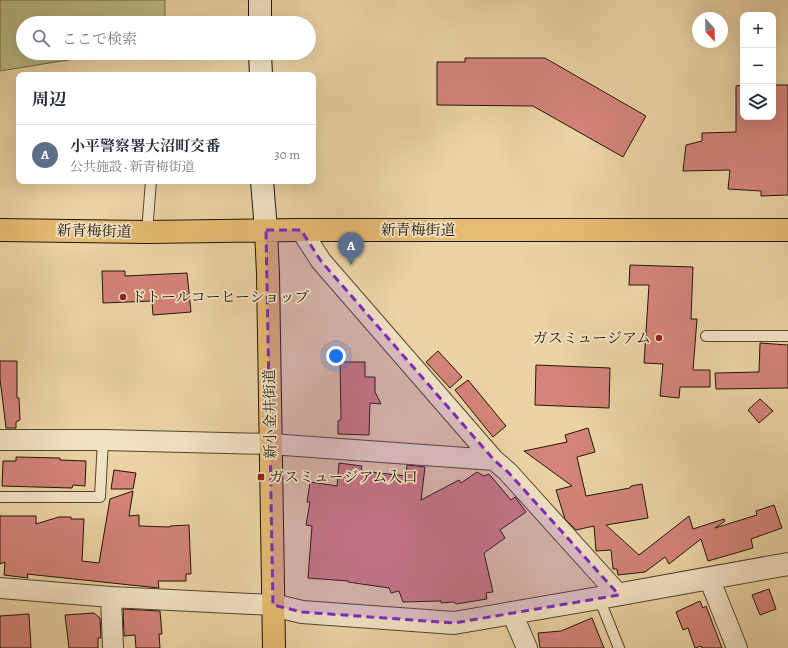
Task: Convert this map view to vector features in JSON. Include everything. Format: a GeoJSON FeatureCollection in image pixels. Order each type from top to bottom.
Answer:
{"type":"FeatureCollection","features":[{"type":"Feature","properties":{"kind":"main road","name":"新青梅街道"},"geometry":{"type":"LineString","coordinates":[[0,230],[147,232],[266,230],[787,231]]}},
{"type":"Feature","properties":{"kind":"main road","name":"新小金井街道"},"geometry":{"type":"LineString","coordinates":[[266,230],[274,648]]}},
{"type":"Feature","properties":{"kind":"street"},"geometry":{"type":"LineString","coordinates":[[260,0],[260,16]]}},
{"type":"Feature","properties":{"kind":"street"},"geometry":{"type":"LineString","coordinates":[[260,60],[261,72]]}},
{"type":"Feature","properties":{"kind":"street","name":"新小金井街道"},"geometry":{"type":"LineString","coordinates":[[262,184],[266,230]]}},
{"type":"Feature","properties":{"kind":"street"},"geometry":{"type":"LineString","coordinates":[[301,230],[321,261],[494,460],[508,472],[609,597]]}},
{"type":"Feature","properties":{"kind":"street"},"geometry":{"type":"LineString","coordinates":[[0,440],[103,440],[270,444],[494,460]]}},
{"type":"Feature","properties":{"kind":"street"},"geometry":{"type":"LineString","coordinates":[[0,588],[111,597],[273,605],[302,612],[454,623],[609,597],[788,564]]}},
{"type":"Feature","properties":{"kind":"street"},"geometry":{"type":"LineString","coordinates":[[709,578],[737,648]]}},
{"type":"Feature","properties":{"kind":"street"},"geometry":{"type":"LineString","coordinates":[[111,597],[113,648]]}},
{"type":"Feature","properties":{"kind":"street"},"geometry":{"type":"LineString","coordinates":[[512,613],[527,648]]}},
{"type":"Feature","properties":{"kind":"lane"},"geometry":{"type":"LineString","coordinates":[[147,232],[151,184]]}},
{"type":"Feature","properties":{"kind":"lane"},"geometry":{"type":"LineString","coordinates":[[706,336],[788,336]]}},
{"type":"Feature","properties":{"kind":"lane"},"geometry":{"type":"LineString","coordinates":[[0,497],[100,497],[103,440]]}},
{"type":"Feature","properties":{"kind":"lane"},"geometry":{"type":"LineString","coordinates":[[609,597],[619,648]]}},
{"type":"Feature","properties":{"kind":"highlighted area"},"geometry":{"type":"Polygon","coordinates":[[[266,230],[301,230],[321,261],[494,460],[508,472],[619,595],[454,623],[302,612],[273,605],[266,230]]]}},
{"type":"Feature","properties":{"kind":"green space"},"geometry":{"type":"Polygon","coordinates":[[[0,0],[165,0],[165,16],[16,16],[16,60],[68,60],[0,71],[0,0]]]}},
{"type":"Feature","properties":{"kind":"building"},"geometry":{"type":"Polygon","coordinates":[[[465,58],[545,58],[646,116],[623,157],[533,106],[437,105],[437,62],[465,62],[465,58]]]}},
{"type":"Feature","properties":{"kind":"building"},"geometry":{"type":"Polygon","coordinates":[[[740,85],[740,120],[776,120],[776,85],[788,85],[788,195],[761,196],[761,191],[728,189],[730,170],[683,171],[686,145],[702,141],[702,133],[736,132],[736,86],[740,85]]]}},
{"type":"Feature","properties":{"kind":"building"},"geometry":{"type":"Polygon","coordinates":[[[630,265],[693,267],[691,319],[697,319],[693,370],[710,370],[710,387],[680,387],[679,398],[660,396],[663,364],[644,363],[649,285],[629,285],[630,265]]]}},
{"type":"Feature","properties":{"kind":"building"},"geometry":{"type":"Polygon","coordinates":[[[102,271],[125,271],[125,276],[187,273],[191,312],[153,315],[152,301],[103,303],[102,271]]]}},
{"type":"Feature","properties":{"kind":"building"},"geometry":{"type":"Polygon","coordinates":[[[760,343],[788,345],[788,388],[716,389],[715,373],[759,372],[760,343]]]}},
{"type":"Feature","properties":{"kind":"building"},"geometry":{"type":"Polygon","coordinates":[[[438,351],[462,377],[450,388],[426,362],[438,351]]]}},
{"type":"Feature","properties":{"kind":"building"},"geometry":{"type":"Polygon","coordinates":[[[0,361],[17,361],[17,398],[19,398],[20,420],[16,422],[16,428],[6,428],[0,379],[0,361]]]}},
{"type":"Feature","properties":{"kind":"building"},"geometry":{"type":"Polygon","coordinates":[[[340,362],[365,362],[365,377],[375,377],[375,392],[381,404],[370,403],[369,435],[338,434],[338,421],[341,419],[340,362]]]}},
{"type":"Feature","properties":{"kind":"building"},"geometry":{"type":"Polygon","coordinates":[[[536,365],[610,368],[609,408],[535,405],[536,365]]]}},
{"type":"Feature","properties":{"kind":"building"},"geometry":{"type":"Polygon","coordinates":[[[468,380],[506,426],[493,437],[455,390],[468,380]]]}},
{"type":"Feature","properties":{"kind":"building"},"geometry":{"type":"Polygon","coordinates":[[[760,399],[773,411],[759,423],[748,410],[760,399]]]}},
{"type":"Feature","properties":{"kind":"building"},"geometry":{"type":"Polygon","coordinates":[[[588,428],[595,452],[577,457],[586,496],[630,488],[631,486],[642,484],[648,518],[606,525],[639,555],[689,516],[693,529],[724,519],[725,521],[715,528],[757,515],[756,511],[774,505],[782,528],[751,539],[753,548],[708,561],[701,539],[669,564],[665,557],[645,572],[618,575],[617,569],[613,569],[611,550],[596,551],[594,526],[576,530],[565,519],[556,490],[572,486],[524,451],[567,442],[565,435],[588,428]]]}},
{"type":"Feature","properties":{"kind":"building"},"geometry":{"type":"Polygon","coordinates":[[[16,457],[60,458],[60,460],[86,461],[85,486],[73,485],[72,488],[2,486],[3,461],[16,461],[16,457]]]}},
{"type":"Feature","properties":{"kind":"building"},"geometry":{"type":"Polygon","coordinates":[[[339,463],[362,466],[361,471],[406,476],[407,465],[425,467],[421,500],[459,480],[461,483],[477,472],[484,476],[489,474],[511,500],[515,497],[526,512],[500,530],[505,538],[484,553],[493,592],[486,593],[487,599],[456,604],[454,602],[441,603],[441,601],[403,602],[399,591],[391,593],[389,588],[348,581],[308,578],[312,526],[306,525],[310,502],[307,502],[310,482],[337,486],[339,463]]]}},
{"type":"Feature","properties":{"kind":"building"},"geometry":{"type":"Polygon","coordinates":[[[114,470],[136,473],[133,489],[111,489],[114,470]]]}},
{"type":"Feature","properties":{"kind":"building"},"geometry":{"type":"Polygon","coordinates":[[[133,491],[129,516],[139,515],[139,526],[170,527],[189,525],[191,574],[186,574],[186,581],[158,581],[159,588],[27,574],[28,578],[4,575],[5,562],[0,564],[0,516],[36,516],[36,524],[59,517],[84,519],[82,561],[99,563],[110,499],[133,491]]]}},
{"type":"Feature","properties":{"kind":"building"},"geometry":{"type":"Polygon","coordinates":[[[769,589],[776,609],[760,615],[752,595],[769,589]]]}},
{"type":"Feature","properties":{"kind":"building"},"geometry":{"type":"Polygon","coordinates":[[[700,601],[703,608],[706,606],[722,648],[702,648],[701,646],[695,648],[688,628],[683,630],[676,612],[700,601]]]}},
{"type":"Feature","properties":{"kind":"building"},"geometry":{"type":"Polygon","coordinates":[[[123,609],[160,611],[162,634],[159,634],[160,648],[136,648],[135,635],[124,636],[123,609]]]}},
{"type":"Feature","properties":{"kind":"building"},"geometry":{"type":"Polygon","coordinates":[[[94,613],[100,618],[101,638],[98,638],[98,648],[69,648],[65,615],[94,613]]]}},
{"type":"Feature","properties":{"kind":"building"},"geometry":{"type":"Polygon","coordinates":[[[29,614],[31,648],[0,648],[0,616],[29,614]]]}},
{"type":"Feature","properties":{"kind":"building"},"geometry":{"type":"Polygon","coordinates":[[[592,618],[604,648],[540,648],[538,633],[561,631],[592,618]]]}},
{"type":"Feature","properties":{"kind":"place","name":"小平警察署大沼町交番"},"geometry":{"type":"Point","coordinates":[351,265]}},
{"type":"Feature","properties":{"kind":"place","name":"ドトールコーヒーショップ"},"geometry":{"type":"Point","coordinates":[123,297]}},
{"type":"Feature","properties":{"kind":"place","name":"ガスミュージアム"},"geometry":{"type":"Point","coordinates":[659,338]}},
{"type":"Feature","properties":{"kind":"place","name":"ガスミュージアム入口"},"geometry":{"type":"Point","coordinates":[261,477]}}]}
